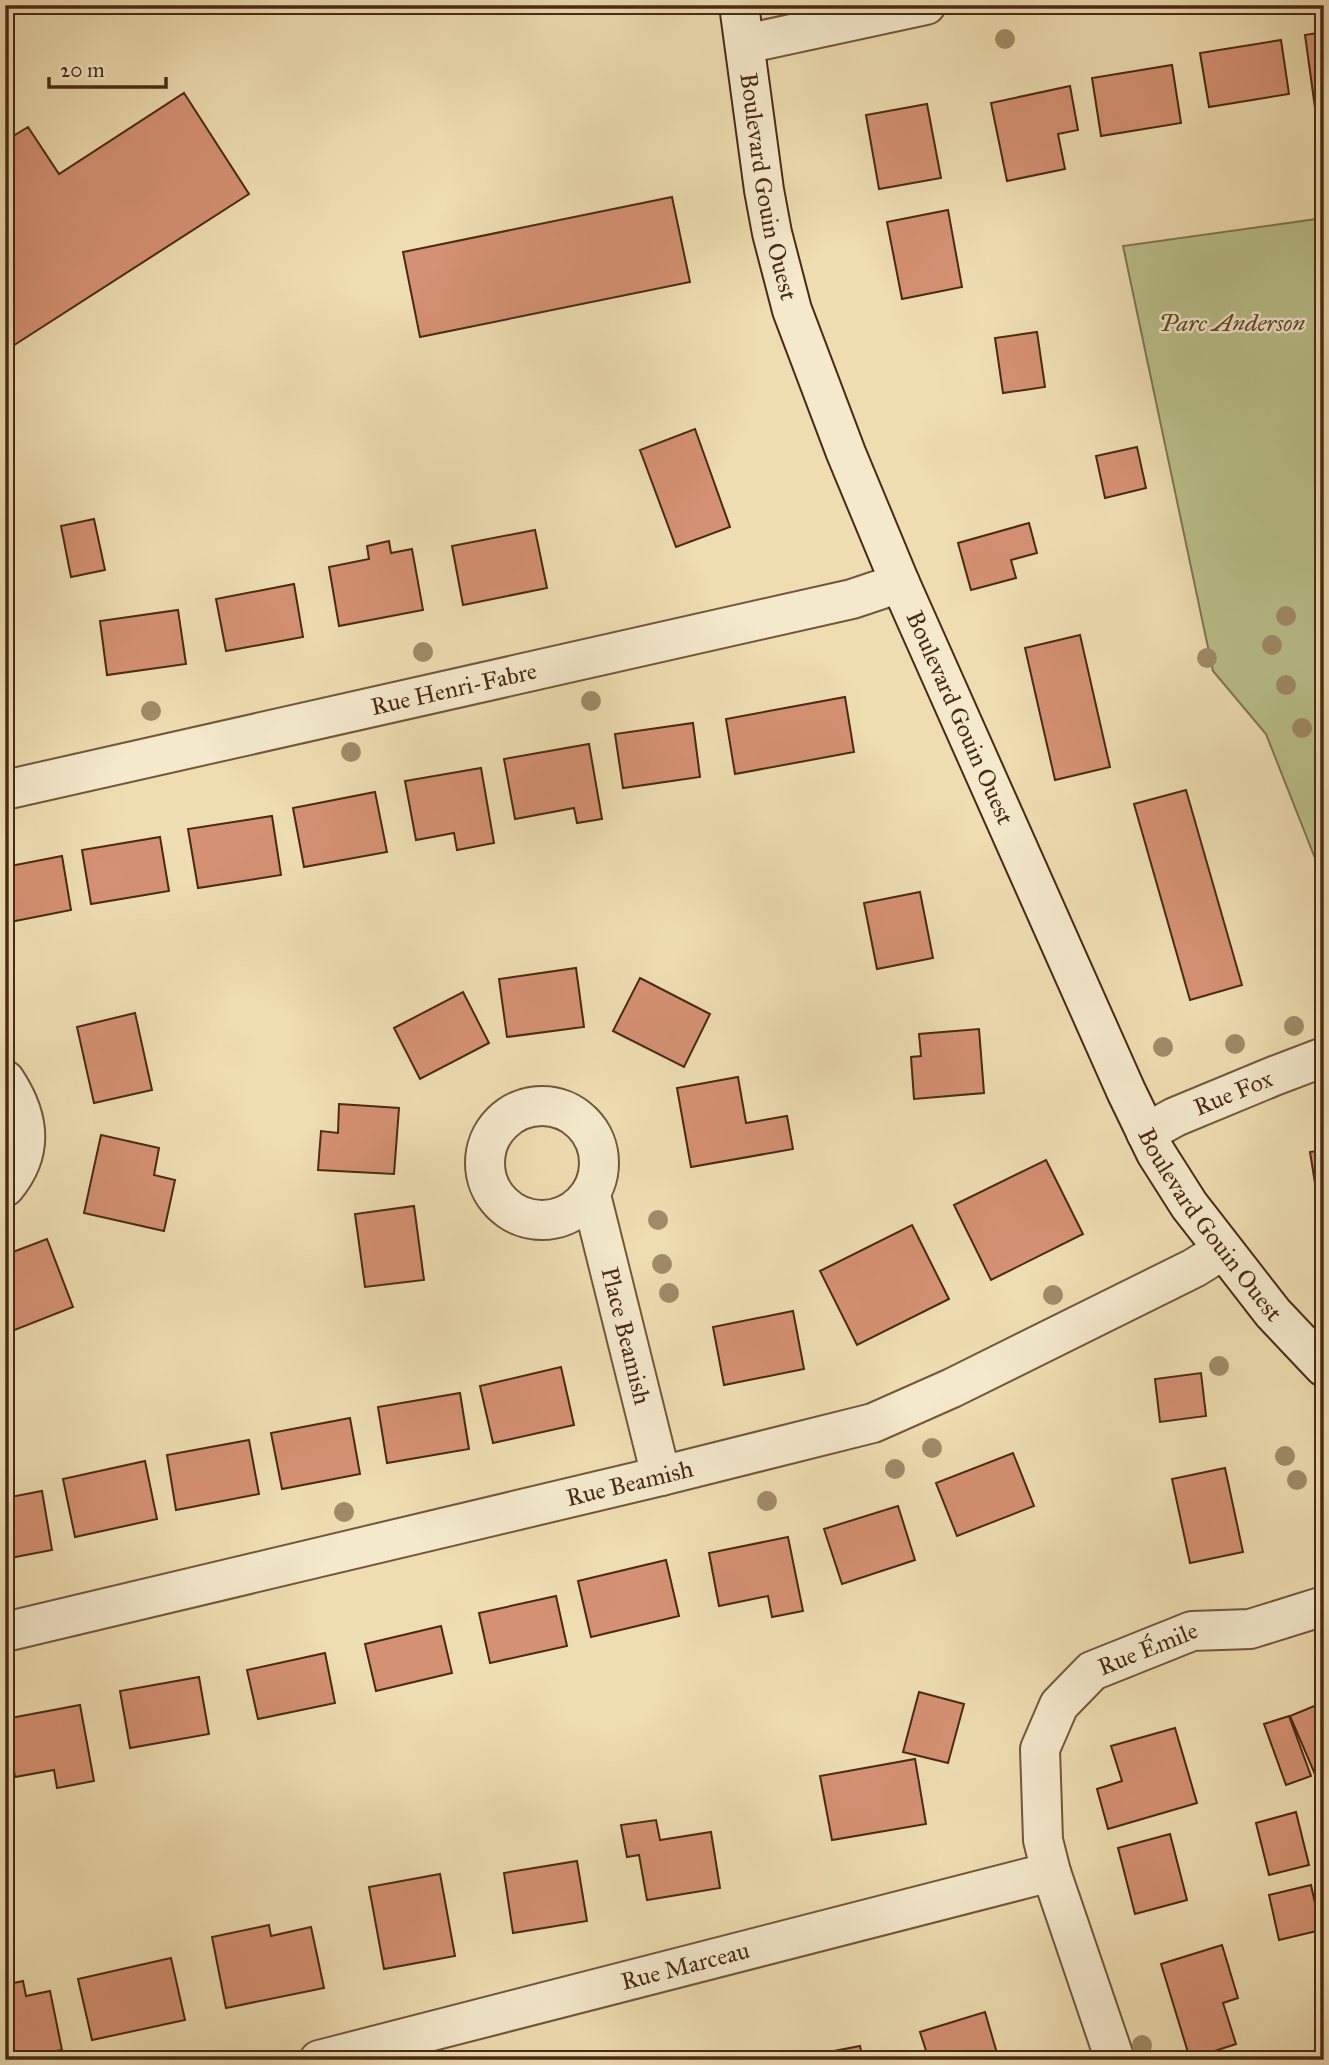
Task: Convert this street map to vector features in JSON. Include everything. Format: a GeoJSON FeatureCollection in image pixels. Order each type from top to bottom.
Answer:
{"type":"FeatureCollection","features":[{"type":"Feature","properties":{"kind":"street","name":"Boulevard Gouin Ouest"},"geometry":{"type":"LineString","coordinates":[[739,5],[764,190],[786,290],[846,453],[900,583],[1146,1133],[1169,1176],[1273,1313],[1324,1367]]}},
{"type":"Feature","properties":{"kind":"street"},"geometry":{"type":"LineString","coordinates":[[745,44],[926,5]]}},
{"type":"Feature","properties":{"kind":"street","name":"Rue Henri-Fabre"},"geometry":{"type":"LineString","coordinates":[[5,790],[852,599],[900,583]]}},
{"type":"Feature","properties":{"kind":"street","name":"Rue Fox"},"geometry":{"type":"LineString","coordinates":[[1146,1133],[1182,1114],[1324,1057]]}},
{"type":"Feature","properties":{"kind":"street"},"geometry":{"type":"LineString","coordinates":[[5,1080],[19,1100],[26,1126],[24,1152],[14,1177],[5,1187]]}},
{"type":"Feature","properties":{"kind":"street","name":"Place Beamish"},"geometry":{"type":"LineString","coordinates":[[591,1195],[661,1476]]}},
{"type":"Feature","properties":{"kind":"street","name":"Rue Beamish"},"geometry":{"type":"LineString","coordinates":[[5,1633],[873,1423],[988,1370],[1194,1268],[1223,1250]]}},
{"type":"Feature","properties":{"kind":"street","name":"Rue Émile"},"geometry":{"type":"LineString","coordinates":[[1115,2060],[1051,1872],[1043,1840],[1040,1749],[1059,1705],[1091,1671],[1192,1631],[1250,1629],[1324,1606]]}},
{"type":"Feature","properties":{"kind":"street","name":"Rue Marceau"},"geometry":{"type":"LineString","coordinates":[[318,2060],[419,2047],[1051,1872]]}},
{"type":"Feature","properties":{"kind":"green space","name":"Parc Anderson"},"geometry":{"type":"Polygon","coordinates":[[[1324,218],[1324,881],[1266,734],[1213,671],[1123,246],[1324,218]]]}},
{"type":"Feature","properties":{"kind":"building"},"geometry":{"type":"Polygon","coordinates":[[[1324,32],[1324,121],[1317,122],[1305,35],[1324,32]]]}},
{"type":"Feature","properties":{"kind":"building"},"geometry":{"type":"Polygon","coordinates":[[[1281,40],[1289,94],[1209,107],[1200,53],[1281,40]]]}},
{"type":"Feature","properties":{"kind":"building"},"geometry":{"type":"Polygon","coordinates":[[[1172,65],[1181,123],[1101,136],[1092,78],[1172,65]]]}},
{"type":"Feature","properties":{"kind":"building"},"geometry":{"type":"Polygon","coordinates":[[[1070,86],[1078,130],[1058,134],[1065,169],[1007,181],[991,103],[1070,86]]]}},
{"type":"Feature","properties":{"kind":"building"},"geometry":{"type":"Polygon","coordinates":[[[184,93],[249,194],[5,351],[5,141],[28,127],[59,174],[184,93]]]}},
{"type":"Feature","properties":{"kind":"building"},"geometry":{"type":"Polygon","coordinates":[[[927,104],[941,178],[879,189],[866,115],[927,104]]]}},
{"type":"Feature","properties":{"kind":"building"},"geometry":{"type":"Polygon","coordinates":[[[672,197],[690,282],[420,337],[403,252],[672,197]]]}},
{"type":"Feature","properties":{"kind":"building"},"geometry":{"type":"Polygon","coordinates":[[[948,210],[962,287],[902,299],[887,222],[948,210]]]}},
{"type":"Feature","properties":{"kind":"building"},"geometry":{"type":"Polygon","coordinates":[[[1037,332],[1045,387],[1003,393],[995,338],[1037,332]]]}},
{"type":"Feature","properties":{"kind":"building"},"geometry":{"type":"Polygon","coordinates":[[[695,429],[730,527],[676,547],[640,450],[695,429]]]}},
{"type":"Feature","properties":{"kind":"building"},"geometry":{"type":"Polygon","coordinates":[[[1137,447],[1146,488],[1105,498],[1096,456],[1137,447]]]}},
{"type":"Feature","properties":{"kind":"building"},"geometry":{"type":"Polygon","coordinates":[[[94,519],[105,570],[71,577],[61,526],[94,519]]]}},
{"type":"Feature","properties":{"kind":"building"},"geometry":{"type":"Polygon","coordinates":[[[1029,523],[1037,553],[1011,560],[1016,578],[971,590],[958,543],[1029,523]]]}},
{"type":"Feature","properties":{"kind":"building"},"geometry":{"type":"Polygon","coordinates":[[[535,530],[547,588],[463,605],[452,546],[535,530]]]}},
{"type":"Feature","properties":{"kind":"building"},"geometry":{"type":"Polygon","coordinates":[[[389,541],[391,553],[412,549],[423,610],[339,626],[329,567],[369,559],[367,546],[389,541]]]}},
{"type":"Feature","properties":{"kind":"building"},"geometry":{"type":"Polygon","coordinates":[[[294,584],[303,637],[226,651],[216,599],[294,584]]]}},
{"type":"Feature","properties":{"kind":"building"},"geometry":{"type":"Polygon","coordinates":[[[178,610],[186,664],[107,675],[100,621],[178,610]]]}},
{"type":"Feature","properties":{"kind":"building"},"geometry":{"type":"Polygon","coordinates":[[[1080,635],[1110,767],[1055,780],[1025,648],[1080,635]]]}},
{"type":"Feature","properties":{"kind":"building"},"geometry":{"type":"Polygon","coordinates":[[[845,697],[854,752],[735,774],[726,719],[845,697]]]}},
{"type":"Feature","properties":{"kind":"building"},"geometry":{"type":"Polygon","coordinates":[[[693,723],[700,777],[623,788],[615,734],[693,723]]]}},
{"type":"Feature","properties":{"kind":"building"},"geometry":{"type":"Polygon","coordinates":[[[589,744],[602,819],[577,823],[574,808],[515,819],[504,759],[589,744]]]}},
{"type":"Feature","properties":{"kind":"building"},"geometry":{"type":"Polygon","coordinates":[[[481,768],[494,843],[457,850],[454,833],[416,840],[405,781],[481,768]]]}},
{"type":"Feature","properties":{"kind":"building"},"geometry":{"type":"Polygon","coordinates":[[[1186,790],[1242,985],[1190,1000],[1134,804],[1186,790]]]}},
{"type":"Feature","properties":{"kind":"building"},"geometry":{"type":"Polygon","coordinates":[[[375,792],[387,852],[304,867],[293,808],[375,792]]]}},
{"type":"Feature","properties":{"kind":"building"},"geometry":{"type":"Polygon","coordinates":[[[272,816],[281,875],[198,888],[188,829],[272,816]]]}},
{"type":"Feature","properties":{"kind":"building"},"geometry":{"type":"Polygon","coordinates":[[[160,837],[169,891],[91,904],[82,850],[160,837]]]}},
{"type":"Feature","properties":{"kind":"building"},"geometry":{"type":"Polygon","coordinates":[[[62,856],[71,910],[5,923],[5,867],[62,856]]]}},
{"type":"Feature","properties":{"kind":"building"},"geometry":{"type":"Polygon","coordinates":[[[920,892],[933,958],[877,969],[864,903],[920,892]]]}},
{"type":"Feature","properties":{"kind":"building"},"geometry":{"type":"Polygon","coordinates":[[[576,968],[584,1027],[507,1037],[499,979],[576,968]]]}},
{"type":"Feature","properties":{"kind":"building"},"geometry":{"type":"Polygon","coordinates":[[[640,978],[710,1014],[684,1067],[613,1031],[640,978]]]}},
{"type":"Feature","properties":{"kind":"building"},"geometry":{"type":"Polygon","coordinates":[[[463,992],[489,1043],[420,1079],[394,1028],[463,992]]]}},
{"type":"Feature","properties":{"kind":"building"},"geometry":{"type":"Polygon","coordinates":[[[135,1013],[152,1090],[94,1103],[77,1027],[135,1013]]]}},
{"type":"Feature","properties":{"kind":"building"},"geometry":{"type":"Polygon","coordinates":[[[979,1029],[984,1093],[914,1099],[911,1057],[921,1056],[919,1034],[979,1029]]]}},
{"type":"Feature","properties":{"kind":"building"},"geometry":{"type":"Polygon","coordinates":[[[738,1077],[746,1123],[787,1116],[793,1149],[691,1167],[677,1088],[738,1077]]]}},
{"type":"Feature","properties":{"kind":"building"},"geometry":{"type":"Polygon","coordinates":[[[339,1104],[399,1108],[394,1174],[318,1170],[321,1131],[338,1133],[339,1104]]]}},
{"type":"Feature","properties":{"kind":"building"},"geometry":{"type":"Polygon","coordinates":[[[101,1135],[159,1148],[154,1175],[175,1180],[164,1231],[84,1213],[101,1135]]]}},
{"type":"Feature","properties":{"kind":"building"},"geometry":{"type":"Polygon","coordinates":[[[1324,1150],[1324,1208],[1319,1208],[1310,1152],[1324,1150]]]}},
{"type":"Feature","properties":{"kind":"building"},"geometry":{"type":"Polygon","coordinates":[[[1046,1160],[1083,1234],[991,1280],[954,1205],[1046,1160]]]}},
{"type":"Feature","properties":{"kind":"building"},"geometry":{"type":"Polygon","coordinates":[[[414,1206],[424,1280],[365,1287],[355,1214],[414,1206]]]}},
{"type":"Feature","properties":{"kind":"building"},"geometry":{"type":"Polygon","coordinates":[[[912,1225],[949,1299],[857,1345],[820,1271],[912,1225]]]}},
{"type":"Feature","properties":{"kind":"building"},"geometry":{"type":"Polygon","coordinates":[[[47,1239],[73,1307],[12,1331],[5,1313],[5,1255],[47,1239]]]}},
{"type":"Feature","properties":{"kind":"building"},"geometry":{"type":"Polygon","coordinates":[[[793,1311],[804,1369],[724,1385],[713,1327],[793,1311]]]}},
{"type":"Feature","properties":{"kind":"building"},"geometry":{"type":"Polygon","coordinates":[[[561,1367],[574,1425],[493,1443],[480,1386],[561,1367]]]}},
{"type":"Feature","properties":{"kind":"building"},"geometry":{"type":"Polygon","coordinates":[[[1201,1373],[1206,1416],[1160,1422],[1155,1379],[1201,1373]]]}},
{"type":"Feature","properties":{"kind":"building"},"geometry":{"type":"Polygon","coordinates":[[[460,1393],[469,1449],[387,1463],[378,1407],[460,1393]]]}},
{"type":"Feature","properties":{"kind":"building"},"geometry":{"type":"Polygon","coordinates":[[[350,1418],[360,1474],[282,1489],[271,1433],[350,1418]]]}},
{"type":"Feature","properties":{"kind":"building"},"geometry":{"type":"Polygon","coordinates":[[[249,1440],[259,1494],[176,1510],[167,1455],[249,1440]]]}},
{"type":"Feature","properties":{"kind":"building"},"geometry":{"type":"Polygon","coordinates":[[[1013,1453],[1034,1506],[957,1536],[936,1483],[1013,1453]]]}},
{"type":"Feature","properties":{"kind":"building"},"geometry":{"type":"Polygon","coordinates":[[[145,1461],[157,1519],[75,1537],[63,1479],[145,1461]]]}},
{"type":"Feature","properties":{"kind":"building"},"geometry":{"type":"Polygon","coordinates":[[[1225,1468],[1243,1552],[1190,1563],[1172,1479],[1225,1468]]]}},
{"type":"Feature","properties":{"kind":"building"},"geometry":{"type":"Polygon","coordinates":[[[42,1491],[52,1550],[5,1559],[5,1498],[42,1491]]]}},
{"type":"Feature","properties":{"kind":"building"},"geometry":{"type":"Polygon","coordinates":[[[898,1506],[915,1560],[842,1584],[824,1529],[898,1506]]]}},
{"type":"Feature","properties":{"kind":"building"},"geometry":{"type":"Polygon","coordinates":[[[788,1537],[803,1611],[772,1617],[768,1596],[719,1606],[709,1553],[788,1537]]]}},
{"type":"Feature","properties":{"kind":"building"},"geometry":{"type":"Polygon","coordinates":[[[666,1560],[679,1616],[591,1637],[578,1581],[666,1560]]]}},
{"type":"Feature","properties":{"kind":"building"},"geometry":{"type":"Polygon","coordinates":[[[556,1596],[567,1646],[490,1663],[479,1613],[556,1596]]]}},
{"type":"Feature","properties":{"kind":"building"},"geometry":{"type":"Polygon","coordinates":[[[441,1626],[452,1673],[376,1691],[365,1644],[441,1626]]]}},
{"type":"Feature","properties":{"kind":"building"},"geometry":{"type":"Polygon","coordinates":[[[325,1653],[335,1703],[258,1719],[247,1670],[325,1653]]]}},
{"type":"Feature","properties":{"kind":"building"},"geometry":{"type":"Polygon","coordinates":[[[199,1677],[209,1734],[130,1748],[120,1691],[199,1677]]]}},
{"type":"Feature","properties":{"kind":"building"},"geometry":{"type":"Polygon","coordinates":[[[919,1692],[964,1704],[948,1763],[903,1752],[919,1692]]]}},
{"type":"Feature","properties":{"kind":"building"},"geometry":{"type":"Polygon","coordinates":[[[1324,1702],[1324,1776],[1317,1779],[1290,1716],[1324,1702]]]}},
{"type":"Feature","properties":{"kind":"building"},"geometry":{"type":"Polygon","coordinates":[[[80,1705],[94,1781],[57,1788],[54,1770],[15,1777],[5,1719],[80,1705]]]}},
{"type":"Feature","properties":{"kind":"building"},"geometry":{"type":"Polygon","coordinates":[[[1289,1716],[1311,1776],[1286,1785],[1264,1724],[1289,1716]]]}},
{"type":"Feature","properties":{"kind":"building"},"geometry":{"type":"Polygon","coordinates":[[[1175,1728],[1197,1803],[1108,1829],[1097,1789],[1122,1781],[1111,1746],[1175,1728]]]}},
{"type":"Feature","properties":{"kind":"building"},"geometry":{"type":"Polygon","coordinates":[[[915,1759],[926,1824],[832,1840],[820,1776],[915,1759]]]}},
{"type":"Feature","properties":{"kind":"building"},"geometry":{"type":"Polygon","coordinates":[[[1296,1812],[1309,1865],[1269,1875],[1256,1823],[1296,1812]]]}},
{"type":"Feature","properties":{"kind":"building"},"geometry":{"type":"Polygon","coordinates":[[[656,1820],[660,1840],[711,1832],[720,1888],[647,1900],[639,1855],[627,1857],[621,1825],[656,1820]]]}},
{"type":"Feature","properties":{"kind":"building"},"geometry":{"type":"Polygon","coordinates":[[[1170,1834],[1187,1900],[1135,1914],[1118,1848],[1170,1834]]]}},
{"type":"Feature","properties":{"kind":"building"},"geometry":{"type":"Polygon","coordinates":[[[577,1861],[587,1921],[513,1933],[504,1873],[577,1861]]]}},
{"type":"Feature","properties":{"kind":"building"},"geometry":{"type":"Polygon","coordinates":[[[440,1874],[455,1956],[384,1969],[369,1887],[440,1874]]]}},
{"type":"Feature","properties":{"kind":"building"},"geometry":{"type":"Polygon","coordinates":[[[1311,1885],[1321,1930],[1279,1940],[1269,1895],[1311,1885]]]}},
{"type":"Feature","properties":{"kind":"building"},"geometry":{"type":"Polygon","coordinates":[[[269,1925],[271,1936],[311,1927],[324,1988],[226,2008],[212,1937],[269,1925]]]}},
{"type":"Feature","properties":{"kind":"building"},"geometry":{"type":"Polygon","coordinates":[[[1222,1945],[1238,1998],[1223,2003],[1236,2044],[1190,2059],[1161,1964],[1222,1945]]]}},
{"type":"Feature","properties":{"kind":"building"},"geometry":{"type":"Polygon","coordinates":[[[171,1958],[185,2020],[92,2040],[78,1979],[171,1958]]]}},
{"type":"Feature","properties":{"kind":"building"},"geometry":{"type":"Polygon","coordinates":[[[23,1981],[26,1996],[50,1991],[62,2050],[5,2060],[5,1985],[23,1981]]]}},
{"type":"Feature","properties":{"kind":"building"},"geometry":{"type":"Polygon","coordinates":[[[985,2012],[999,2060],[929,2060],[920,2032],[985,2012]]]}},
{"type":"Feature","properties":{"kind":"building"},"geometry":{"type":"Polygon","coordinates":[[[860,2046],[863,2060],[787,2060],[860,2046]]]}}]}
